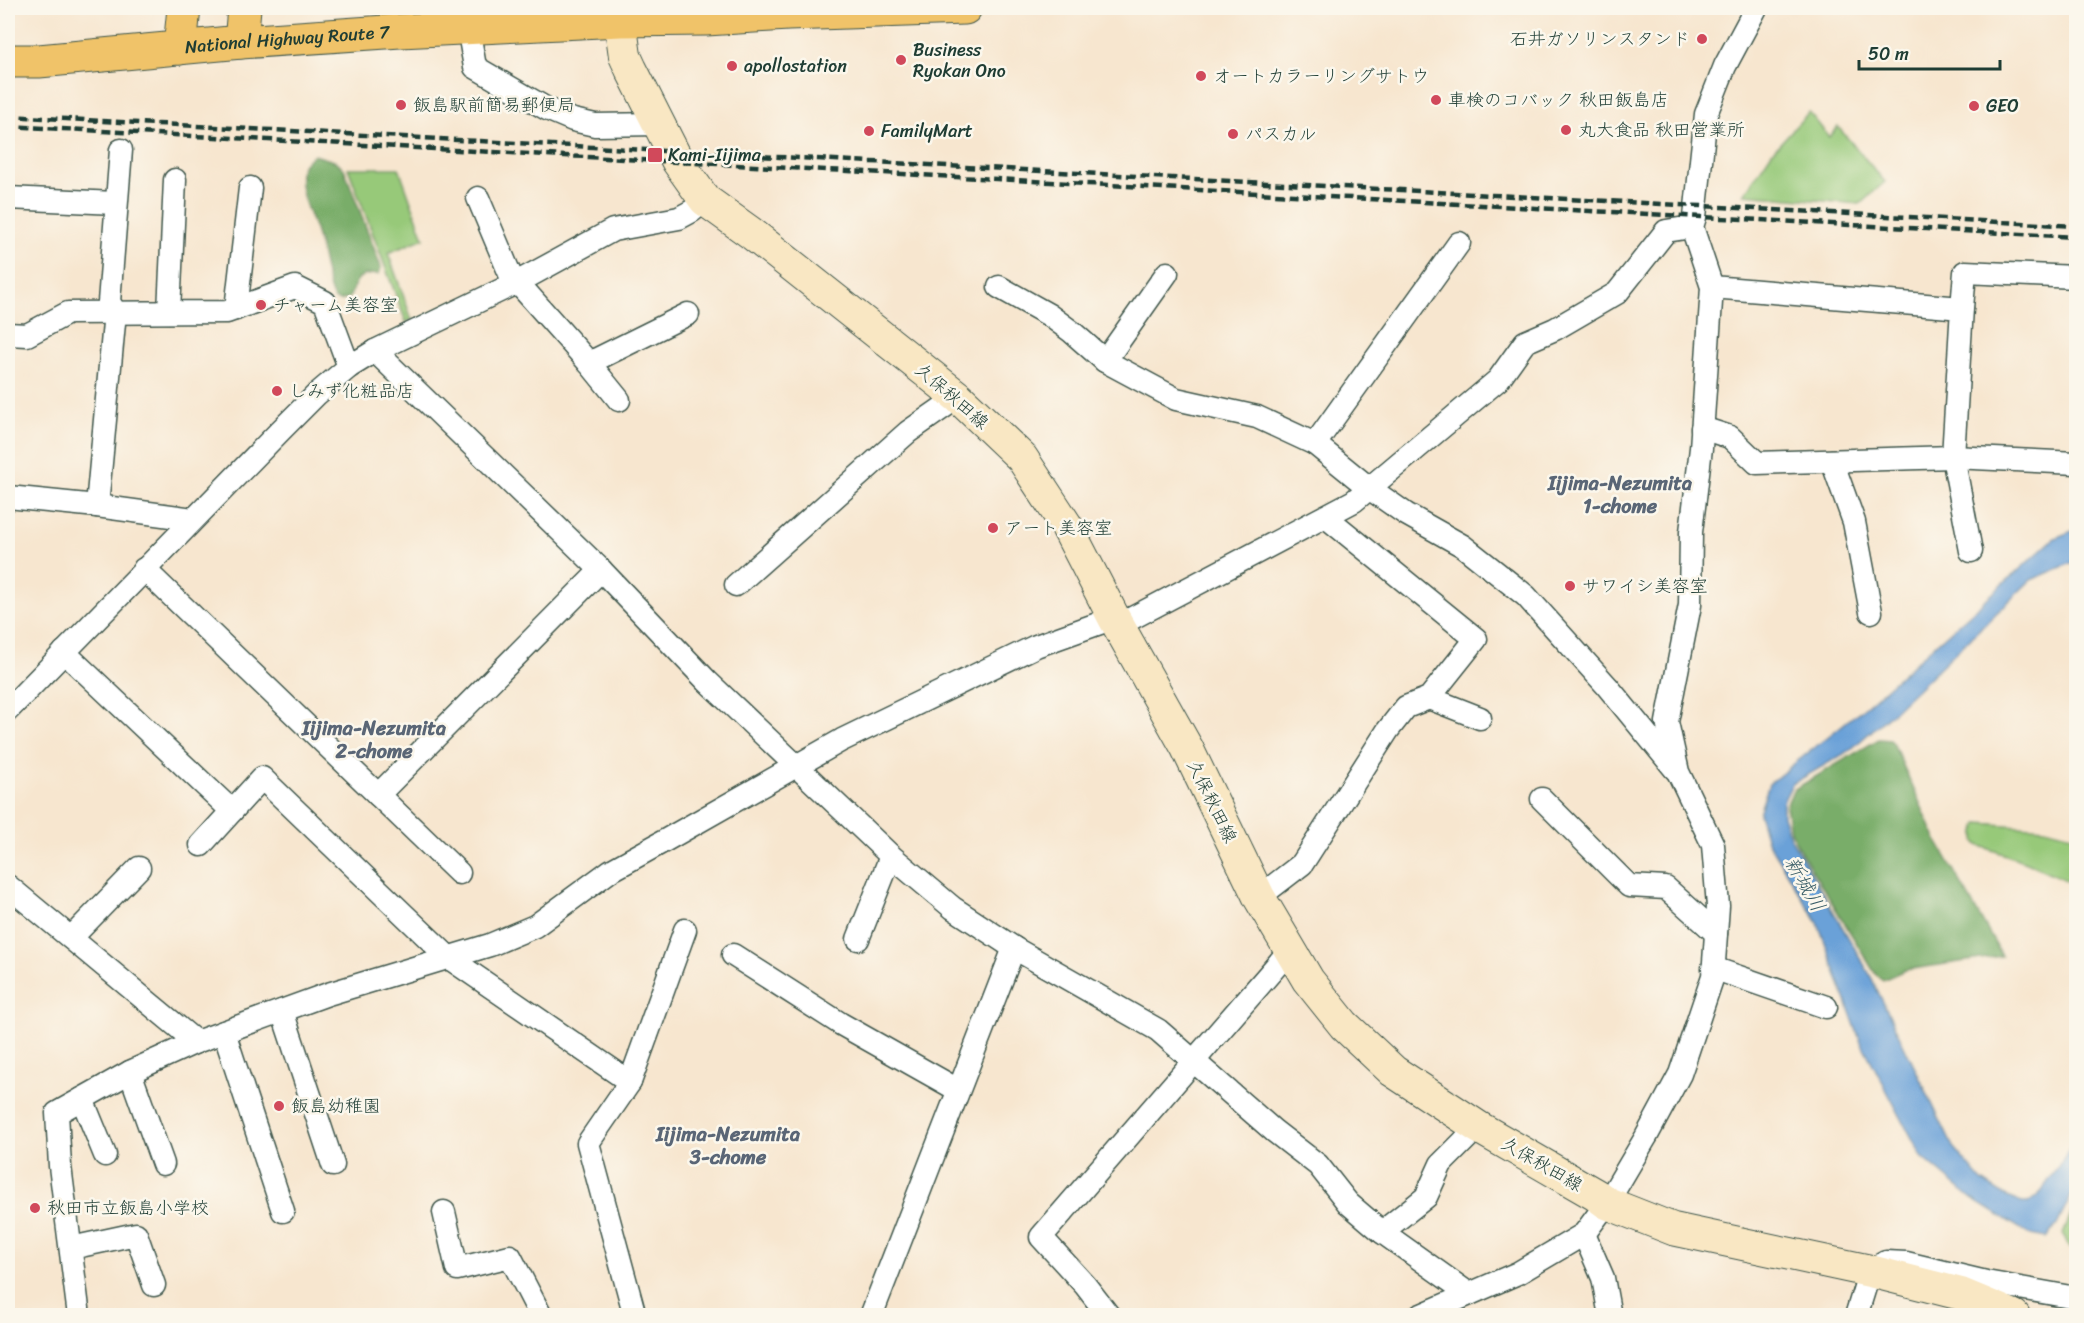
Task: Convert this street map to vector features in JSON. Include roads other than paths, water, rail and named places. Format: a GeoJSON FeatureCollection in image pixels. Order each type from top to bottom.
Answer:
{"type":"FeatureCollection","features":[{"type":"Feature","properties":{"kind":"main road"},"geometry":{"type":"LineString","coordinates":[[180,48],[184,8]]}},
{"type":"Feature","properties":{"kind":"main road"},"geometry":{"type":"LineString","coordinates":[[241,42],[244,8]]}},
{"type":"Feature","properties":{"kind":"main road","name":"National Highway Route 7"},"geometry":{"type":"LineString","coordinates":[[8,61],[39,61],[241,42],[468,27],[513,16],[620,20],[706,19],[965,8]]}},
{"type":"Feature","properties":{"kind":"main road","name":"久保秋田線"},"geometry":{"type":"LineString","coordinates":[[620,20],[625,56],[678,162],[705,200],[751,233],[958,397],[1022,458],[1066,525],[1187,748],[1259,897],[1308,980],[1344,1025],[1393,1071],[1478,1126],[1607,1203],[1673,1229],[1870,1271],[1961,1294],[1983,1292],[2014,1316]]}},
{"type":"Feature","properties":{"kind":"street"},"geometry":{"type":"LineString","coordinates":[[1419,1316],[1518,1273],[1584,1234],[1607,1203],[1680,1074],[1713,976],[1718,906],[1713,844],[1678,772],[1666,723],[1690,605],[1691,532],[1702,428],[1712,287],[1692,227],[1706,114],[1725,66],[1756,8]]}},
{"type":"Feature","properties":{"kind":"street"},"geometry":{"type":"LineString","coordinates":[[468,27],[475,67],[547,109],[573,120],[595,125],[659,124]]}},
{"type":"Feature","properties":{"kind":"street"},"geometry":{"type":"LineString","coordinates":[[97,506],[115,312],[109,302],[120,150]]}},
{"type":"Feature","properties":{"kind":"street"},"geometry":{"type":"LineString","coordinates":[[169,312],[175,180]]}},
{"type":"Feature","properties":{"kind":"street"},"geometry":{"type":"LineString","coordinates":[[236,309],[250,188]]}},
{"type":"Feature","properties":{"kind":"street"},"geometry":{"type":"LineString","coordinates":[[8,198],[115,203]]}},
{"type":"Feature","properties":{"kind":"street"},"geometry":{"type":"LineString","coordinates":[[478,198],[510,274],[619,400]]}},
{"type":"Feature","properties":{"kind":"street"},"geometry":{"type":"LineString","coordinates":[[8,710],[316,394],[349,367],[375,351],[518,282],[613,230],[679,218],[705,200]]}},
{"type":"Feature","properties":{"kind":"street"},"geometry":{"type":"LineString","coordinates":[[80,1316],[60,1166],[57,1113],[130,1072],[196,1042],[328,994],[490,945],[535,926],[610,871],[794,765],[842,740],[1036,646],[1117,622],[1326,518],[1354,501],[1498,380],[1525,342],[1555,329],[1617,294],[1666,231],[1692,227]]}},
{"type":"Feature","properties":{"kind":"street"},"geometry":{"type":"LineString","coordinates":[[1315,444],[1459,243]]}},
{"type":"Feature","properties":{"kind":"street"},"geometry":{"type":"LineString","coordinates":[[1971,551],[1953,458],[1965,272],[2076,277]]}},
{"type":"Feature","properties":{"kind":"street"},"geometry":{"type":"LineString","coordinates":[[1105,360],[1167,273]]}},
{"type":"Feature","properties":{"kind":"street"},"geometry":{"type":"LineString","coordinates":[[8,334],[27,335],[68,313],[228,312],[295,287],[325,302],[349,367]]}},
{"type":"Feature","properties":{"kind":"street"},"geometry":{"type":"LineString","coordinates":[[999,287],[1049,315],[1105,360],[1176,399],[1257,417],[1315,444],[1369,488],[1407,514],[1463,546],[1526,596],[1607,686],[1678,772]]}},
{"type":"Feature","properties":{"kind":"street"},"geometry":{"type":"LineString","coordinates":[[1712,287],[1962,308]]}},
{"type":"Feature","properties":{"kind":"street"},"geometry":{"type":"LineString","coordinates":[[589,363],[688,314]]}},
{"type":"Feature","properties":{"kind":"street"},"geometry":{"type":"LineString","coordinates":[[375,351],[601,570],[707,681],[891,856],[952,908],[1014,948],[1158,1030],[1274,1131],[1317,1165],[1348,1203],[1382,1232],[1469,1294]]}},
{"type":"Feature","properties":{"kind":"street"},"geometry":{"type":"LineString","coordinates":[[736,585],[908,432],[958,397]]}},
{"type":"Feature","properties":{"kind":"street"},"geometry":{"type":"LineString","coordinates":[[1702,428],[1730,438],[1757,463],[1953,458],[2076,461]]}},
{"type":"Feature","properties":{"kind":"street"},"geometry":{"type":"LineString","coordinates":[[1832,461],[1854,522],[1871,612]]}},
{"type":"Feature","properties":{"kind":"street"},"geometry":{"type":"LineString","coordinates":[[8,497],[193,519]]}},
{"type":"Feature","properties":{"kind":"street"},"geometry":{"type":"LineString","coordinates":[[1259,897],[1302,864],[1388,730],[1406,707],[1428,698],[1476,639],[1326,518]]}},
{"type":"Feature","properties":{"kind":"street"},"geometry":{"type":"LineString","coordinates":[[144,569],[459,873]]}},
{"type":"Feature","properties":{"kind":"street"},"geometry":{"type":"LineString","coordinates":[[378,795],[601,570]]}},
{"type":"Feature","properties":{"kind":"street"},"geometry":{"type":"LineString","coordinates":[[64,652],[232,811]]}},
{"type":"Feature","properties":{"kind":"street"},"geometry":{"type":"LineString","coordinates":[[1428,698],[1480,718]]}},
{"type":"Feature","properties":{"kind":"street"},"geometry":{"type":"LineString","coordinates":[[201,845],[262,778],[449,958],[630,1082]]}},
{"type":"Feature","properties":{"kind":"street"},"geometry":{"type":"LineString","coordinates":[[1542,799],[1629,886],[1666,888],[1716,933]]}},
{"type":"Feature","properties":{"kind":"street"},"geometry":{"type":"LineString","coordinates":[[858,939],[891,856]]}},
{"type":"Feature","properties":{"kind":"street"},"geometry":{"type":"LineString","coordinates":[[71,938],[139,868]]}},
{"type":"Feature","properties":{"kind":"street"},"geometry":{"type":"LineString","coordinates":[[8,886],[196,1042]]}},
{"type":"Feature","properties":{"kind":"street"},"geometry":{"type":"LineString","coordinates":[[635,1316],[588,1143],[630,1082],[685,930]]}},
{"type":"Feature","properties":{"kind":"street"},"geometry":{"type":"LineString","coordinates":[[871,1316],[1014,948]]}},
{"type":"Feature","properties":{"kind":"street"},"geometry":{"type":"LineString","coordinates":[[1110,1316],[1085,1285],[1041,1238],[1290,950]]}},
{"type":"Feature","properties":{"kind":"street"},"geometry":{"type":"LineString","coordinates":[[733,955],[841,1024],[958,1090]]}},
{"type":"Feature","properties":{"kind":"street"},"geometry":{"type":"LineString","coordinates":[[1713,968],[1826,1007]]}},
{"type":"Feature","properties":{"kind":"street"},"geometry":{"type":"LineString","coordinates":[[282,1011],[333,1165]]}},
{"type":"Feature","properties":{"kind":"street"},"geometry":{"type":"LineString","coordinates":[[224,1032],[283,1210]]}},
{"type":"Feature","properties":{"kind":"street"},"geometry":{"type":"LineString","coordinates":[[130,1072],[163,1164]]}},
{"type":"Feature","properties":{"kind":"street"},"geometry":{"type":"LineString","coordinates":[[82,1099],[105,1155]]}},
{"type":"Feature","properties":{"kind":"street"},"geometry":{"type":"LineString","coordinates":[[1382,1232],[1426,1197],[1441,1164],[1478,1126]]}},
{"type":"Feature","properties":{"kind":"street"},"geometry":{"type":"LineString","coordinates":[[444,1212],[457,1269],[510,1256],[541,1316]]}},
{"type":"Feature","properties":{"kind":"street"},"geometry":{"type":"LineString","coordinates":[[70,1248],[136,1234],[154,1285]]}},
{"type":"Feature","properties":{"kind":"street"},"geometry":{"type":"LineString","coordinates":[[1584,1234],[1603,1278],[1610,1316]]}},
{"type":"Feature","properties":{"kind":"street"},"geometry":{"type":"LineString","coordinates":[[1856,1316],[1870,1271]]}},
{"type":"Feature","properties":{"kind":"street"},"geometry":{"type":"LineString","coordinates":[[1983,1292],[2076,1298]]}},
{"type":"Feature","properties":{"kind":"water","name":"新城川"},"geometry":{"type":"Polygon","coordinates":[[[2076,531],[2076,561],[2031,580],[1849,751],[1792,784],[1783,802],[1783,816],[1790,837],[1869,973],[1953,1147],[1982,1181],[2007,1197],[2022,1203],[2029,1203],[2038,1196],[2076,1141],[2076,1186],[2057,1225],[2046,1238],[2031,1235],[1972,1199],[1922,1157],[1860,1040],[1818,923],[1767,841],[1759,813],[1769,784],[1866,706],[2055,538],[2076,531]]]}},
{"type":"Feature","properties":{"kind":"railway"},"geometry":{"type":"LineString","coordinates":[[8,116],[2076,226]]}},
{"type":"Feature","properties":{"kind":"railway"},"geometry":{"type":"LineString","coordinates":[[8,126],[2076,237]]}},
{"type":"Feature","properties":{"kind":"place","name":"石井ガソリンスタンド"},"geometry":{"type":"Point","coordinates":[1702,39]}},
{"type":"Feature","properties":{"kind":"place","name":"Business Ryokan Ono"},"geometry":{"type":"Point","coordinates":[901,60]}},
{"type":"Feature","properties":{"kind":"place","name":"apollostation"},"geometry":{"type":"Point","coordinates":[732,66]}},
{"type":"Feature","properties":{"kind":"place","name":"オートカラーリングサトウ"},"geometry":{"type":"Point","coordinates":[1201,76]}},
{"type":"Feature","properties":{"kind":"place","name":"車検のコバック 秋田飯島店"},"geometry":{"type":"Point","coordinates":[1436,100]}},
{"type":"Feature","properties":{"kind":"place","name":"飯島駅前簡易郵便局"},"geometry":{"type":"Point","coordinates":[401,105]}},
{"type":"Feature","properties":{"kind":"place","name":"GEO"},"geometry":{"type":"Point","coordinates":[1974,106]}},
{"type":"Feature","properties":{"kind":"place","name":"丸大食品 秋田営業所"},"geometry":{"type":"Point","coordinates":[1566,130]}},
{"type":"Feature","properties":{"kind":"place","name":"FamilyMart"},"geometry":{"type":"Point","coordinates":[869,131]}},
{"type":"Feature","properties":{"kind":"place","name":"パスカル"},"geometry":{"type":"Point","coordinates":[1233,134]}},
{"type":"Feature","properties":{"kind":"place","name":"Kami-Iijima"},"geometry":{"type":"Point","coordinates":[655,155]}},
{"type":"Feature","properties":{"kind":"place","name":"チャーム美容室"},"geometry":{"type":"Point","coordinates":[261,305]}},
{"type":"Feature","properties":{"kind":"place","name":"しみず化粧品店"},"geometry":{"type":"Point","coordinates":[277,391]}},
{"type":"Feature","properties":{"kind":"place","name":"アート美容室"},"geometry":{"type":"Point","coordinates":[993,528]}},
{"type":"Feature","properties":{"kind":"place","name":"サワイシ美容室"},"geometry":{"type":"Point","coordinates":[1570,586]}},
{"type":"Feature","properties":{"kind":"place","name":"飯島幼稚園"},"geometry":{"type":"Point","coordinates":[279,1106]}},
{"type":"Feature","properties":{"kind":"place","name":"秋田市立飯島小学校"},"geometry":{"type":"Point","coordinates":[35,1208]}},
{"type":"Feature","properties":{"kind":"district","name":"Iijima-Nezumita 1-chome"},"geometry":{"type":"Point","coordinates":[1620,494]}},
{"type":"Feature","properties":{"kind":"district","name":"Iijima-Nezumita 2-chome"},"geometry":{"type":"Point","coordinates":[374,740]}},
{"type":"Feature","properties":{"kind":"district","name":"Iijima-Nezumita 3-chome"},"geometry":{"type":"Point","coordinates":[728,1146]}}]}
